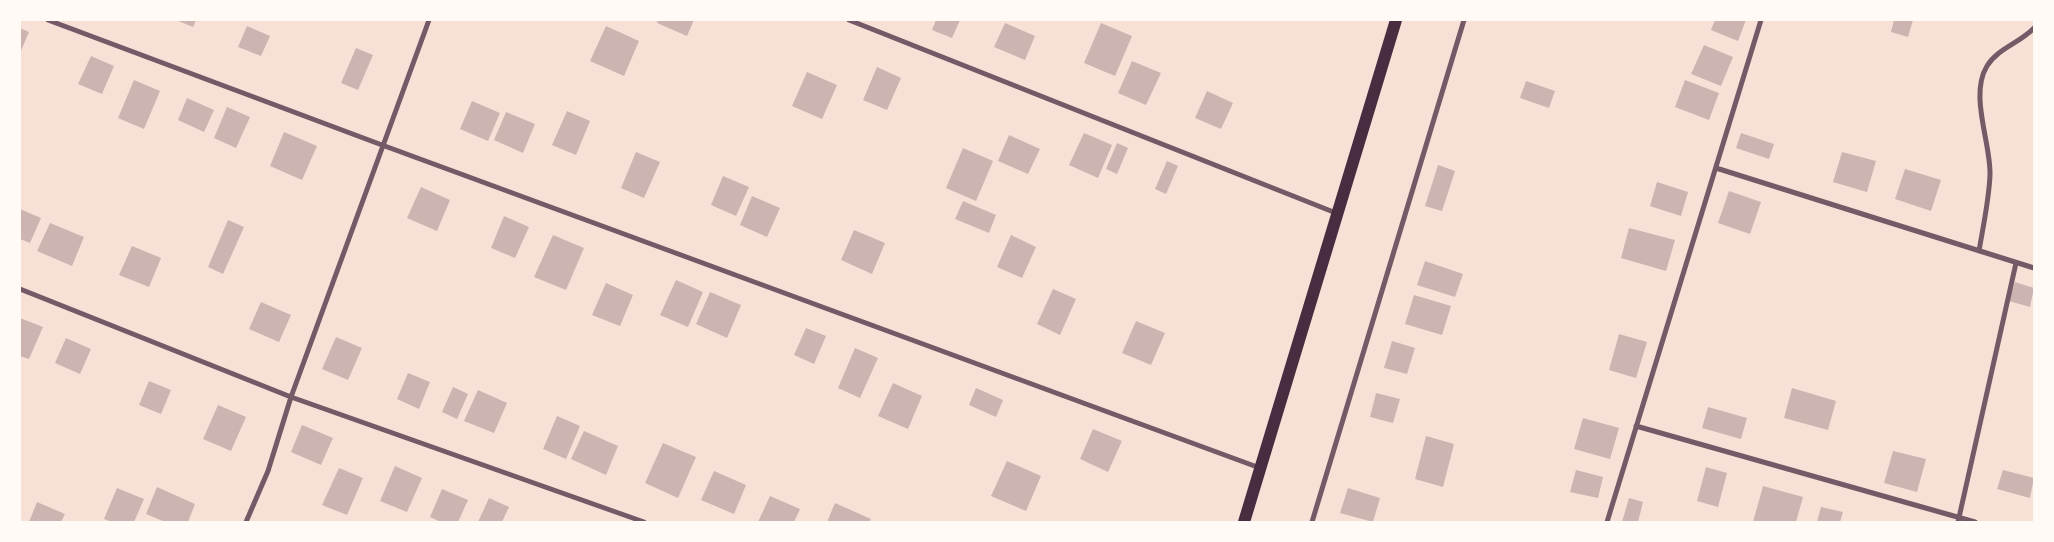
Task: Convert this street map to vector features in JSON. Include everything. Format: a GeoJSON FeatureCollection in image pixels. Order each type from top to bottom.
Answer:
{"type":"FeatureCollection","features":[{"type":"Feature","properties":{"kind":"main road"},"geometry":{"type":"LineString","coordinates":[[1244,522],[1396,20]]}},
{"type":"Feature","properties":{"kind":"street"},"geometry":{"type":"LineString","coordinates":[[48,20],[1260,468]]}},
{"type":"Feature","properties":{"kind":"street"},"geometry":{"type":"LineString","coordinates":[[246,522],[268,471],[291,397],[429,20]]}},
{"type":"Feature","properties":{"kind":"street"},"geometry":{"type":"LineString","coordinates":[[849,20],[1337,213]]}},
{"type":"Feature","properties":{"kind":"street"},"geometry":{"type":"LineString","coordinates":[[1312,522],[1464,20]]}},
{"type":"Feature","properties":{"kind":"street"},"geometry":{"type":"LineString","coordinates":[[1607,522],[1761,20]]}},
{"type":"Feature","properties":{"kind":"street"},"geometry":{"type":"LineString","coordinates":[[1979,251],[1990,175],[1980,82],[1987,66],[1997,54],[2027,36],[2034,28]]}},
{"type":"Feature","properties":{"kind":"street"},"geometry":{"type":"LineString","coordinates":[[1716,168],[2034,268]]}},
{"type":"Feature","properties":{"kind":"street"},"geometry":{"type":"LineString","coordinates":[[1959,520],[2016,263]]}},
{"type":"Feature","properties":{"kind":"street"},"geometry":{"type":"LineString","coordinates":[[20,289],[291,397],[644,522]]}},
{"type":"Feature","properties":{"kind":"street"},"geometry":{"type":"LineString","coordinates":[[1636,426],[1959,520],[1975,522]]}},
{"type":"Feature","properties":{"kind":"building"},"geometry":{"type":"Polygon","coordinates":[[[176,20],[196,20],[193,27],[176,20]]]}},
{"type":"Feature","properties":{"kind":"building"},"geometry":{"type":"Polygon","coordinates":[[[658,20],[694,20],[687,36],[657,23],[658,20]]]}},
{"type":"Feature","properties":{"kind":"building"},"geometry":{"type":"Polygon","coordinates":[[[936,20],[960,20],[952,38],[932,30],[936,20]]]}},
{"type":"Feature","properties":{"kind":"building"},"geometry":{"type":"Polygon","coordinates":[[[1715,20],[1746,20],[1738,41],[1711,30],[1715,20]]]}},
{"type":"Feature","properties":{"kind":"building"},"geometry":{"type":"Polygon","coordinates":[[[1894,20],[1913,20],[1908,37],[1891,32],[1894,20]]]}},
{"type":"Feature","properties":{"kind":"building"},"geometry":{"type":"Polygon","coordinates":[[[1005,23],[1035,36],[1025,60],[994,47],[1005,23]]]}},
{"type":"Feature","properties":{"kind":"building"},"geometry":{"type":"Polygon","coordinates":[[[1101,23],[1132,36],[1115,76],[1084,63],[1101,23]]]}},
{"type":"Feature","properties":{"kind":"building"},"geometry":{"type":"Polygon","coordinates":[[[247,26],[270,36],[261,56],[238,47],[247,26]]]}},
{"type":"Feature","properties":{"kind":"building"},"geometry":{"type":"Polygon","coordinates":[[[606,26],[639,41],[624,76],[590,61],[606,26]]]}},
{"type":"Feature","properties":{"kind":"building"},"geometry":{"type":"Polygon","coordinates":[[[20,28],[29,32],[20,53],[20,28]]]}},
{"type":"Feature","properties":{"kind":"building"},"geometry":{"type":"Polygon","coordinates":[[[1704,45],[1733,57],[1721,86],[1691,74],[1704,45]]]}},
{"type":"Feature","properties":{"kind":"building"},"geometry":{"type":"Polygon","coordinates":[[[356,48],[373,55],[358,90],[341,83],[356,48]]]}},
{"type":"Feature","properties":{"kind":"building"},"geometry":{"type":"Polygon","coordinates":[[[91,56],[114,66],[102,94],[78,84],[91,56]]]}},
{"type":"Feature","properties":{"kind":"building"},"geometry":{"type":"Polygon","coordinates":[[[1132,61],[1161,73],[1146,105],[1118,93],[1132,61]]]}},
{"type":"Feature","properties":{"kind":"building"},"geometry":{"type":"Polygon","coordinates":[[[877,67],[901,78],[887,110],[863,100],[877,67]]]}},
{"type":"Feature","properties":{"kind":"building"},"geometry":{"type":"Polygon","coordinates":[[[807,72],[837,85],[822,119],[792,106],[807,72]]]}},
{"type":"Feature","properties":{"kind":"building"},"geometry":{"type":"Polygon","coordinates":[[[134,80],[160,91],[144,129],[118,118],[134,80]]]}},
{"type":"Feature","properties":{"kind":"building"},"geometry":{"type":"Polygon","coordinates":[[[1685,80],[1719,93],[1709,120],[1675,107],[1685,80]]]}},
{"type":"Feature","properties":{"kind":"building"},"geometry":{"type":"Polygon","coordinates":[[[1526,81],[1555,91],[1549,108],[1520,98],[1526,81]]]}},
{"type":"Feature","properties":{"kind":"building"},"geometry":{"type":"Polygon","coordinates":[[[1207,91],[1233,103],[1221,129],[1195,118],[1207,91]]]}},
{"type":"Feature","properties":{"kind":"building"},"geometry":{"type":"Polygon","coordinates":[[[187,98],[214,110],[204,132],[178,120],[187,98]]]}},
{"type":"Feature","properties":{"kind":"building"},"geometry":{"type":"Polygon","coordinates":[[[472,101],[500,113],[488,141],[460,129],[472,101]]]}},
{"type":"Feature","properties":{"kind":"building"},"geometry":{"type":"Polygon","coordinates":[[[227,107],[250,117],[236,148],[214,138],[227,107]]]}},
{"type":"Feature","properties":{"kind":"building"},"geometry":{"type":"Polygon","coordinates":[[[567,111],[590,121],[576,155],[552,145],[567,111]]]}},
{"type":"Feature","properties":{"kind":"building"},"geometry":{"type":"Polygon","coordinates":[[[506,112],[535,124],[523,153],[494,140],[506,112]]]}},
{"type":"Feature","properties":{"kind":"building"},"geometry":{"type":"Polygon","coordinates":[[[284,132],[317,146],[302,180],[270,166],[284,132]]]}},
{"type":"Feature","properties":{"kind":"building"},"geometry":{"type":"Polygon","coordinates":[[[1084,133],[1112,145],[1098,178],[1069,165],[1084,133]]]}},
{"type":"Feature","properties":{"kind":"building"},"geometry":{"type":"Polygon","coordinates":[[[1741,133],[1774,144],[1769,159],[1736,148],[1741,133]]]}},
{"type":"Feature","properties":{"kind":"building"},"geometry":{"type":"Polygon","coordinates":[[[1009,135],[1040,149],[1028,174],[998,161],[1009,135]]]}},
{"type":"Feature","properties":{"kind":"building"},"geometry":{"type":"Polygon","coordinates":[[[1117,143],[1128,148],[1117,174],[1106,169],[1117,143]]]}},
{"type":"Feature","properties":{"kind":"building"},"geometry":{"type":"Polygon","coordinates":[[[963,148],[993,161],[976,201],[946,188],[963,148]]]}},
{"type":"Feature","properties":{"kind":"building"},"geometry":{"type":"Polygon","coordinates":[[[636,152],[660,162],[644,198],[621,188],[636,152]]]}},
{"type":"Feature","properties":{"kind":"building"},"geometry":{"type":"Polygon","coordinates":[[[1842,152],[1876,161],[1867,192],[1833,182],[1842,152]]]}},
{"type":"Feature","properties":{"kind":"building"},"geometry":{"type":"Polygon","coordinates":[[[1167,161],[1178,166],[1166,194],[1155,189],[1167,161]]]}},
{"type":"Feature","properties":{"kind":"building"},"geometry":{"type":"Polygon","coordinates":[[[1438,165],[1455,171],[1442,211],[1425,206],[1438,165]]]}},
{"type":"Feature","properties":{"kind":"building"},"geometry":{"type":"Polygon","coordinates":[[[1905,169],[1941,180],[1931,211],[1895,199],[1905,169]]]}},
{"type":"Feature","properties":{"kind":"building"},"geometry":{"type":"Polygon","coordinates":[[[723,176],[749,187],[736,216],[711,205],[723,176]]]}},
{"type":"Feature","properties":{"kind":"building"},"geometry":{"type":"Polygon","coordinates":[[[1657,182],[1688,192],[1681,216],[1650,206],[1657,182]]]}},
{"type":"Feature","properties":{"kind":"building"},"geometry":{"type":"Polygon","coordinates":[[[421,187],[450,200],[437,231],[407,218],[421,187]]]}},
{"type":"Feature","properties":{"kind":"building"},"geometry":{"type":"Polygon","coordinates":[[[1729,191],[1761,202],[1750,234],[1718,223],[1729,191]]]}},
{"type":"Feature","properties":{"kind":"building"},"geometry":{"type":"Polygon","coordinates":[[[752,196],[780,208],[767,237],[740,225],[752,196]]]}},
{"type":"Feature","properties":{"kind":"building"},"geometry":{"type":"Polygon","coordinates":[[[963,201],[996,215],[989,233],[955,219],[963,201]]]}},
{"type":"Feature","properties":{"kind":"building"},"geometry":{"type":"Polygon","coordinates":[[[20,209],[41,218],[30,243],[20,239],[20,209]]]}},
{"type":"Feature","properties":{"kind":"building"},"geometry":{"type":"Polygon","coordinates":[[[504,216],[529,227],[515,258],[491,248],[504,216]]]}},
{"type":"Feature","properties":{"kind":"building"},"geometry":{"type":"Polygon","coordinates":[[[228,220],[244,227],[223,274],[208,267],[228,220]]]}},
{"type":"Feature","properties":{"kind":"building"},"geometry":{"type":"Polygon","coordinates":[[[50,223],[84,237],[72,266],[37,251],[50,223]]]}},
{"type":"Feature","properties":{"kind":"building"},"geometry":{"type":"Polygon","coordinates":[[[1629,228],[1675,240],[1666,271],[1621,258],[1629,228]]]}},
{"type":"Feature","properties":{"kind":"building"},"geometry":{"type":"Polygon","coordinates":[[[854,230],[885,243],[872,274],[841,260],[854,230]]]}},
{"type":"Feature","properties":{"kind":"building"},"geometry":{"type":"Polygon","coordinates":[[[553,235],[584,248],[566,290],[534,277],[553,235]]]}},
{"type":"Feature","properties":{"kind":"building"},"geometry":{"type":"Polygon","coordinates":[[[1011,235],[1036,247],[1022,278],[997,267],[1011,235]]]}},
{"type":"Feature","properties":{"kind":"building"},"geometry":{"type":"Polygon","coordinates":[[[132,246],[161,258],[149,287],[119,275],[132,246]]]}},
{"type":"Feature","properties":{"kind":"building"},"geometry":{"type":"Polygon","coordinates":[[[1425,261],[1463,274],[1455,297],[1417,285],[1425,261]]]}},
{"type":"Feature","properties":{"kind":"building"},"geometry":{"type":"Polygon","coordinates":[[[676,280],[703,292],[688,327],[660,315],[676,280]]]}},
{"type":"Feature","properties":{"kind":"building"},"geometry":{"type":"Polygon","coordinates":[[[2015,282],[2034,288],[2030,307],[2009,301],[2015,282]]]}},
{"type":"Feature","properties":{"kind":"building"},"geometry":{"type":"Polygon","coordinates":[[[606,283],[633,295],[620,326],[592,315],[606,283]]]}},
{"type":"Feature","properties":{"kind":"building"},"geometry":{"type":"Polygon","coordinates":[[[1053,289],[1076,299],[1060,335],[1037,324],[1053,289]]]}},
{"type":"Feature","properties":{"kind":"building"},"geometry":{"type":"Polygon","coordinates":[[[710,292],[741,305],[727,338],[696,324],[710,292]]]}},
{"type":"Feature","properties":{"kind":"building"},"geometry":{"type":"Polygon","coordinates":[[[1414,295],[1451,306],[1442,335],[1405,324],[1414,295]]]}},
{"type":"Feature","properties":{"kind":"building"},"geometry":{"type":"Polygon","coordinates":[[[261,302],[291,315],[279,342],[249,329],[261,302]]]}},
{"type":"Feature","properties":{"kind":"building"},"geometry":{"type":"Polygon","coordinates":[[[20,318],[43,327],[29,359],[20,356],[20,318]]]}},
{"type":"Feature","properties":{"kind":"building"},"geometry":{"type":"Polygon","coordinates":[[[1136,321],[1165,333],[1151,365],[1122,353],[1136,321]]]}},
{"type":"Feature","properties":{"kind":"building"},"geometry":{"type":"Polygon","coordinates":[[[806,328],[826,336],[814,364],[794,355],[806,328]]]}},
{"type":"Feature","properties":{"kind":"building"},"geometry":{"type":"Polygon","coordinates":[[[1619,334],[1647,342],[1636,378],[1609,370],[1619,334]]]}},
{"type":"Feature","properties":{"kind":"building"},"geometry":{"type":"Polygon","coordinates":[[[336,337],[362,348],[348,380],[322,369],[336,337]]]}},
{"type":"Feature","properties":{"kind":"building"},"geometry":{"type":"Polygon","coordinates":[[[66,338],[91,349],[80,374],[55,363],[66,338]]]}},
{"type":"Feature","properties":{"kind":"building"},"geometry":{"type":"Polygon","coordinates":[[[1392,341],[1415,348],[1407,374],[1384,368],[1392,341]]]}},
{"type":"Feature","properties":{"kind":"building"},"geometry":{"type":"Polygon","coordinates":[[[855,348],[878,358],[860,398],[838,388],[855,348]]]}},
{"type":"Feature","properties":{"kind":"building"},"geometry":{"type":"Polygon","coordinates":[[[408,373],[430,382],[419,409],[397,399],[408,373]]]}},
{"type":"Feature","properties":{"kind":"building"},"geometry":{"type":"Polygon","coordinates":[[[149,381],[171,390],[161,414],[139,405],[149,381]]]}},
{"type":"Feature","properties":{"kind":"building"},"geometry":{"type":"Polygon","coordinates":[[[893,383],[922,396],[908,429],[878,416],[893,383]]]}},
{"type":"Feature","properties":{"kind":"building"},"geometry":{"type":"Polygon","coordinates":[[[453,387],[468,394],[457,419],[442,412],[453,387]]]}},
{"type":"Feature","properties":{"kind":"building"},"geometry":{"type":"Polygon","coordinates":[[[976,388],[1003,400],[996,417],[969,405],[976,388]]]}},
{"type":"Feature","properties":{"kind":"building"},"geometry":{"type":"Polygon","coordinates":[[[1792,388],[1836,401],[1828,430],[1784,418],[1792,388]]]}},
{"type":"Feature","properties":{"kind":"building"},"geometry":{"type":"Polygon","coordinates":[[[478,390],[507,403],[494,433],[464,421],[478,390]]]}},
{"type":"Feature","properties":{"kind":"building"},"geometry":{"type":"Polygon","coordinates":[[[1376,393],[1400,399],[1393,423],[1370,417],[1376,393]]]}},
{"type":"Feature","properties":{"kind":"building"},"geometry":{"type":"Polygon","coordinates":[[[218,405],[246,417],[231,451],[203,439],[218,405]]]}},
{"type":"Feature","properties":{"kind":"building"},"geometry":{"type":"Polygon","coordinates":[[[1708,407],[1747,418],[1741,439],[1702,428],[1708,407]]]}},
{"type":"Feature","properties":{"kind":"building"},"geometry":{"type":"Polygon","coordinates":[[[557,416],[580,426],[566,459],[543,449],[557,416]]]}},
{"type":"Feature","properties":{"kind":"building"},"geometry":{"type":"Polygon","coordinates":[[[1583,418],[1619,428],[1610,459],[1574,449],[1583,418]]]}},
{"type":"Feature","properties":{"kind":"building"},"geometry":{"type":"Polygon","coordinates":[[[302,425],[333,438],[321,465],[291,452],[302,425]]]}},
{"type":"Feature","properties":{"kind":"building"},"geometry":{"type":"Polygon","coordinates":[[[1093,429],[1122,441],[1108,472],[1080,459],[1093,429]]]}},
{"type":"Feature","properties":{"kind":"building"},"geometry":{"type":"Polygon","coordinates":[[[584,431],[618,446],[606,475],[571,459],[584,431]]]}},
{"type":"Feature","properties":{"kind":"building"},"geometry":{"type":"Polygon","coordinates":[[[1426,436],[1454,444],[1443,487],[1415,479],[1426,436]]]}},
{"type":"Feature","properties":{"kind":"building"},"geometry":{"type":"Polygon","coordinates":[[[663,443],[696,457],[678,498],[645,483],[663,443]]]}},
{"type":"Feature","properties":{"kind":"building"},"geometry":{"type":"Polygon","coordinates":[[[1893,451],[1926,459],[1917,492],[1884,483],[1893,451]]]}},
{"type":"Feature","properties":{"kind":"building"},"geometry":{"type":"Polygon","coordinates":[[[1007,461],[1041,476],[1026,511],[991,496],[1007,461]]]}},
{"type":"Feature","properties":{"kind":"building"},"geometry":{"type":"Polygon","coordinates":[[[395,466],[422,478],[407,512],[380,501],[395,466]]]}},
{"type":"Feature","properties":{"kind":"building"},"geometry":{"type":"Polygon","coordinates":[[[1706,467],[1727,473],[1718,507],[1697,501],[1706,467]]]}},
{"type":"Feature","properties":{"kind":"building"},"geometry":{"type":"Polygon","coordinates":[[[339,468],[363,478],[347,515],[322,505],[339,468]]]}},
{"type":"Feature","properties":{"kind":"building"},"geometry":{"type":"Polygon","coordinates":[[[1576,470],[1603,477],[1598,498],[1570,492],[1576,470]]]}},
{"type":"Feature","properties":{"kind":"building"},"geometry":{"type":"Polygon","coordinates":[[[2003,470],[2034,478],[2030,498],[1997,489],[2003,470]]]}},
{"type":"Feature","properties":{"kind":"building"},"geometry":{"type":"Polygon","coordinates":[[[714,471],[746,485],[734,514],[701,500],[714,471]]]}},
{"type":"Feature","properties":{"kind":"building"},"geometry":{"type":"Polygon","coordinates":[[[1763,486],[1803,497],[1796,522],[1753,522],[1763,486]]]}},
{"type":"Feature","properties":{"kind":"building"},"geometry":{"type":"Polygon","coordinates":[[[157,487],[195,504],[188,522],[165,522],[146,514],[157,487]]]}},
{"type":"Feature","properties":{"kind":"building"},"geometry":{"type":"Polygon","coordinates":[[[117,488],[144,499],[134,522],[112,522],[104,519],[117,488]]]}},
{"type":"Feature","properties":{"kind":"building"},"geometry":{"type":"Polygon","coordinates":[[[1348,488],[1380,498],[1373,522],[1340,513],[1348,488]]]}},
{"type":"Feature","properties":{"kind":"building"},"geometry":{"type":"Polygon","coordinates":[[[442,489],[468,500],[458,522],[441,522],[430,517],[442,489]]]}},
{"type":"Feature","properties":{"kind":"building"},"geometry":{"type":"Polygon","coordinates":[[[770,496],[800,509],[794,522],[758,522],[770,496]]]}},
{"type":"Feature","properties":{"kind":"building"},"geometry":{"type":"Polygon","coordinates":[[[489,498],[509,507],[502,522],[478,522],[489,498]]]}},
{"type":"Feature","properties":{"kind":"building"},"geometry":{"type":"Polygon","coordinates":[[[1629,498],[1643,502],[1638,522],[1622,522],[1629,498]]]}},
{"type":"Feature","properties":{"kind":"building"},"geometry":{"type":"Polygon","coordinates":[[[37,502],[65,514],[61,522],[29,522],[37,502]]]}},
{"type":"Feature","properties":{"kind":"building"},"geometry":{"type":"Polygon","coordinates":[[[835,503],[871,519],[869,522],[827,522],[835,503]]]}},
{"type":"Feature","properties":{"kind":"building"},"geometry":{"type":"Polygon","coordinates":[[[1821,507],[1843,512],[1840,522],[1817,522],[1821,507]]]}}]}
